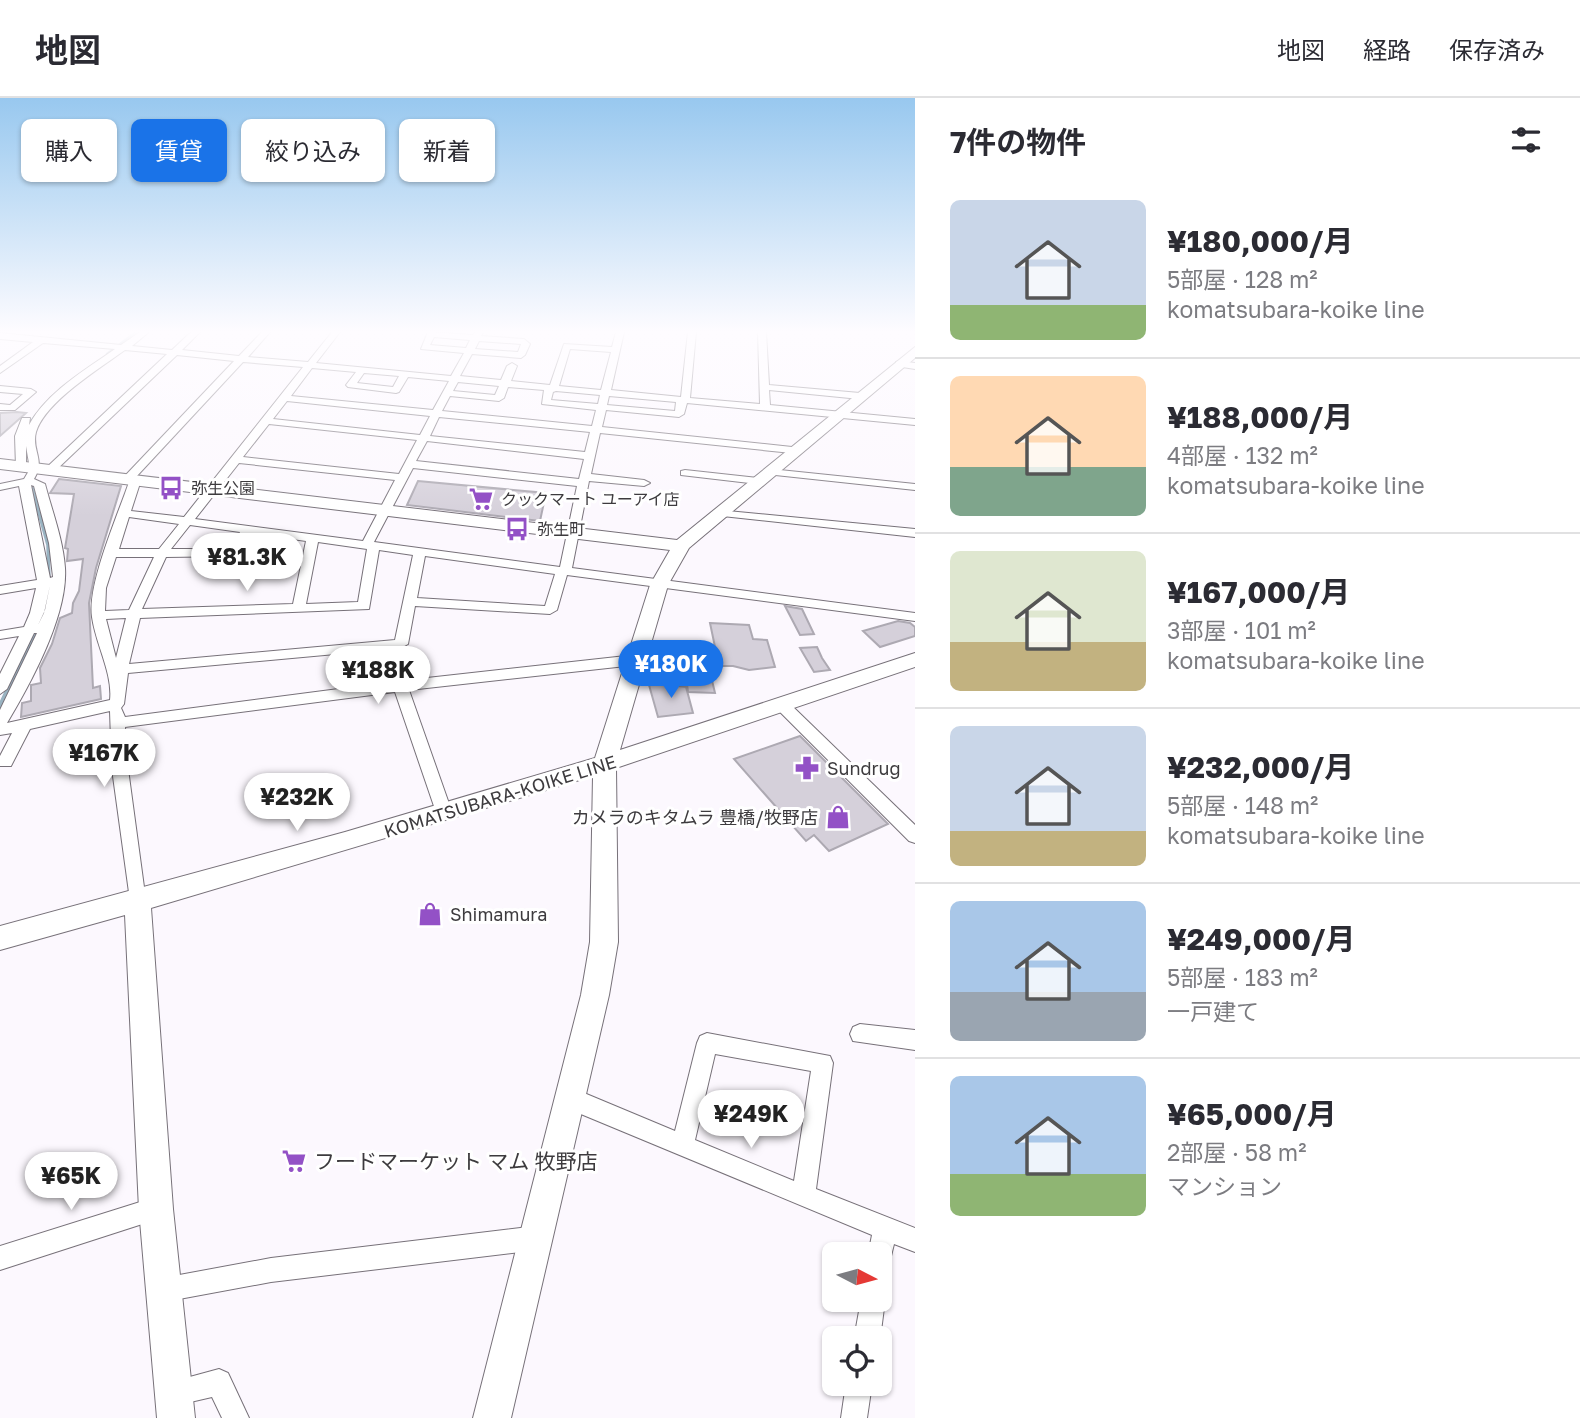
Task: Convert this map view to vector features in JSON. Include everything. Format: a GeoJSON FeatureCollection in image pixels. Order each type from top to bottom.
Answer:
{"type":"FeatureCollection","features":[{"type":"Feature","properties":{"kind":"main road"},"geometry":{"type":"LineString","coordinates":[[492,1418],[572,1099],[604,942],[605,764],[659,585],[681,546],[717,513],[764,477],[792,450],[863,394]]}},
{"type":"Feature","properties":{"kind":"main road"},"geometry":{"type":"LineString","coordinates":[[0,464],[34,472],[212,489],[681,546]]}},
{"type":"Feature","properties":{"kind":"main road","name":"KOMATSUBARA-KOIKE LINE"},"geometry":{"type":"LineString","coordinates":[[0,938],[445,815],[784,707],[915,660]]}},
{"type":"Feature","properties":{"kind":"main road"},"geometry":{"type":"LineString","coordinates":[[137,902],[156,1209],[175,1405]]}},
{"type":"Feature","properties":{"kind":"street"},"geometry":{"type":"LineString","coordinates":[[0,407],[12,408],[28,394]]}},
{"type":"Feature","properties":{"kind":"street"},"geometry":{"type":"LineString","coordinates":[[0,689],[37,629],[51,615],[59,580],[58,558],[39,484],[20,436],[24,422],[54,394]]}},
{"type":"Feature","properties":{"kind":"street"},"geometry":{"type":"LineString","coordinates":[[0,722],[15,700],[37,629],[37,613],[44,582],[25,486],[34,472],[125,394]]}},
{"type":"Feature","properties":{"kind":"street"},"geometry":{"type":"LineString","coordinates":[[117,670],[98,615],[100,588],[131,480],[209,394]]}},
{"type":"Feature","properties":{"kind":"street"},"geometry":{"type":"LineString","coordinates":[[137,902],[117,723],[117,670],[134,614],[162,553],[287,394]]}},
{"type":"Feature","properties":{"kind":"street"},"geometry":{"type":"LineString","coordinates":[[98,615],[364,606],[371,545],[447,394]]}},
{"type":"Feature","properties":{"kind":"street"},"geometry":{"type":"LineString","coordinates":[[453,394],[499,398],[501,394]]}},
{"type":"Feature","properties":{"kind":"street"},"geometry":{"type":"LineString","coordinates":[[549,394],[545,402],[679,414],[684,394]]}},
{"type":"Feature","properties":{"kind":"street"},"geometry":{"type":"LineString","coordinates":[[601,394],[915,422]]}},
{"type":"Feature","properties":{"kind":"street"},"geometry":{"type":"LineString","coordinates":[[410,602],[550,610],[573,533],[605,394]]}},
{"type":"Feature","properties":{"kind":"street"},"geometry":{"type":"LineString","coordinates":[[764,394],[765,409]]}},
{"type":"Feature","properties":{"kind":"street"},"geometry":{"type":"LineString","coordinates":[[834,394],[860,396]]}},
{"type":"Feature","properties":{"kind":"street"},"geometry":{"type":"LineString","coordinates":[[284,398],[792,450]]}},
{"type":"Feature","properties":{"kind":"street"},"geometry":{"type":"LineString","coordinates":[[266,421],[590,456]]}},
{"type":"Feature","properties":{"kind":"street"},"geometry":{"type":"LineString","coordinates":[[236,459],[403,478]]}},
{"type":"Feature","properties":{"kind":"street"},"geometry":{"type":"LineString","coordinates":[[410,464],[644,484]]}},
{"type":"Feature","properties":{"kind":"street"},"geometry":{"type":"LineString","coordinates":[[0,487],[34,472]]}},
{"type":"Feature","properties":{"kind":"street"},"geometry":{"type":"LineString","coordinates":[[685,473],[915,486]]}},
{"type":"Feature","properties":{"kind":"street"},"geometry":{"type":"LineString","coordinates":[[123,513],[915,617]]}},
{"type":"Feature","properties":{"kind":"street"},"geometry":{"type":"LineString","coordinates":[[717,513],[915,533]]}},
{"type":"Feature","properties":{"kind":"street"},"geometry":{"type":"LineString","coordinates":[[112,553],[236,553],[247,528]]}},
{"type":"Feature","properties":{"kind":"street"},"geometry":{"type":"LineString","coordinates":[[299,608],[313,537]]}},
{"type":"Feature","properties":{"kind":"street"},"geometry":{"type":"LineString","coordinates":[[117,670],[401,644],[420,553]]}},
{"type":"Feature","properties":{"kind":"street"},"geometry":{"type":"LineString","coordinates":[[0,590],[59,580]]}},
{"type":"Feature","properties":{"kind":"street"},"geometry":{"type":"LineString","coordinates":[[0,635],[37,629]]}},
{"type":"Feature","properties":{"kind":"street"},"geometry":{"type":"LineString","coordinates":[[117,723],[400,685],[635,660]]}},
{"type":"Feature","properties":{"kind":"street"},"geometry":{"type":"LineString","coordinates":[[400,685],[445,815]]}},
{"type":"Feature","properties":{"kind":"street"},"geometry":{"type":"LineString","coordinates":[[0,730],[117,704]]}},
{"type":"Feature","properties":{"kind":"street"},"geometry":{"type":"LineString","coordinates":[[784,707],[915,836]]}},
{"type":"Feature","properties":{"kind":"street"},"geometry":{"type":"LineString","coordinates":[[5,762],[24,724]]}},
{"type":"Feature","properties":{"kind":"street"},"geometry":{"type":"LineString","coordinates":[[860,1034],[915,1040]]}},
{"type":"Feature","properties":{"kind":"street"},"geometry":{"type":"LineString","coordinates":[[683,1145],[707,1043],[823,1063],[803,1196]]}},
{"type":"Feature","properties":{"kind":"street"},"geometry":{"type":"LineString","coordinates":[[572,1099],[915,1240]]}},
{"type":"Feature","properties":{"kind":"street"},"geometry":{"type":"LineString","coordinates":[[0,1258],[156,1209]]}},
{"type":"Feature","properties":{"kind":"street"},"geometry":{"type":"LineString","coordinates":[[882,1242],[885,1227]]}},
{"type":"Feature","properties":{"kind":"street"},"geometry":{"type":"LineString","coordinates":[[163,1290],[271,1270],[537,1238]]}},
{"type":"Feature","properties":{"kind":"street"},"geometry":{"type":"LineString","coordinates":[[175,1405],[219,1382],[236,1418]]}},
{"type":"Feature","properties":{"kind":"street"},"geometry":{"type":"LineString","coordinates":[[854,1418],[857,1396]]}},
{"type":"Feature","properties":{"kind":"building"},"geometry":{"type":"Polygon","coordinates":[[[17,412],[26,413],[0,436],[0,413],[17,412]]]}},
{"type":"Feature","properties":{"kind":"building"},"geometry":{"type":"Polygon","coordinates":[[[59,479],[121,486],[96,568],[89,603],[93,688],[100,686],[101,699],[21,717],[22,703],[31,701],[31,685],[41,683],[40,668],[52,644],[60,618],[72,613],[79,591],[83,559],[67,561],[68,549],[65,548],[74,494],[50,493],[59,479]]]}},
{"type":"Feature","properties":{"kind":"building","name":"クックマート ユーアイ店"},"geometry":{"type":"Polygon","coordinates":[[[418,481],[546,493],[540,521],[407,505],[418,481]]]}},
{"type":"Feature","properties":{"kind":"building"},"geometry":{"type":"Polygon","coordinates":[[[785,606],[802,609],[814,634],[800,635],[785,606]]]}},
{"type":"Feature","properties":{"kind":"building"},"geometry":{"type":"Polygon","coordinates":[[[898,621],[910,623],[915,627],[915,636],[880,647],[863,631],[898,621]]]}},
{"type":"Feature","properties":{"kind":"building"},"geometry":{"type":"Polygon","coordinates":[[[710,623],[749,625],[753,639],[767,640],[775,667],[749,670],[719,666],[710,623]]]}},
{"type":"Feature","properties":{"kind":"building"},"geometry":{"type":"Polygon","coordinates":[[[817,647],[830,670],[814,672],[800,648],[817,647]]]}},
{"type":"Feature","properties":{"kind":"building"},"geometry":{"type":"Polygon","coordinates":[[[685,667],[709,668],[715,693],[688,692],[685,667]]]}},
{"type":"Feature","properties":{"kind":"building"},"geometry":{"type":"Polygon","coordinates":[[[649,685],[686,687],[693,713],[658,717],[649,685]]]}},
{"type":"Feature","properties":{"kind":"building"},"geometry":{"type":"Polygon","coordinates":[[[800,736],[888,824],[829,851],[814,835],[806,841],[734,759],[800,736]]]}},
{"type":"Feature","properties":{"kind":"waterway"},"geometry":{"type":"LineString","coordinates":[[27,426],[46,403]]}},
{"type":"Feature","properties":{"kind":"waterway"},"geometry":{"type":"LineString","coordinates":[[31,484],[48,545],[49,582]]}},
{"type":"Feature","properties":{"kind":"waterway"},"geometry":{"type":"LineString","coordinates":[[0,706],[37,628]]}},
{"type":"Feature","properties":{"kind":"place","name":"弥生公園"},"geometry":{"type":"Point","coordinates":[171,488]}},
{"type":"Feature","properties":{"kind":"place","name":"クックマート ユーアイ店"},"geometry":{"type":"Point","coordinates":[481,499]}},
{"type":"Feature","properties":{"kind":"place","name":"弥生町"},"geometry":{"type":"Point","coordinates":[517,529]}},
{"type":"Feature","properties":{"kind":"place","name":"Sundrug"},"geometry":{"type":"Point","coordinates":[807,768]}},
{"type":"Feature","properties":{"kind":"place","name":"カメラのキタムラ 豊橋/牧野店"},"geometry":{"type":"Point","coordinates":[838,817]}},
{"type":"Feature","properties":{"kind":"place","name":"Shimamura"},"geometry":{"type":"Point","coordinates":[430,914]}},
{"type":"Feature","properties":{"kind":"place","name":"フードマーケット マム 牧野店"},"geometry":{"type":"Point","coordinates":[294,1161]}}]}
